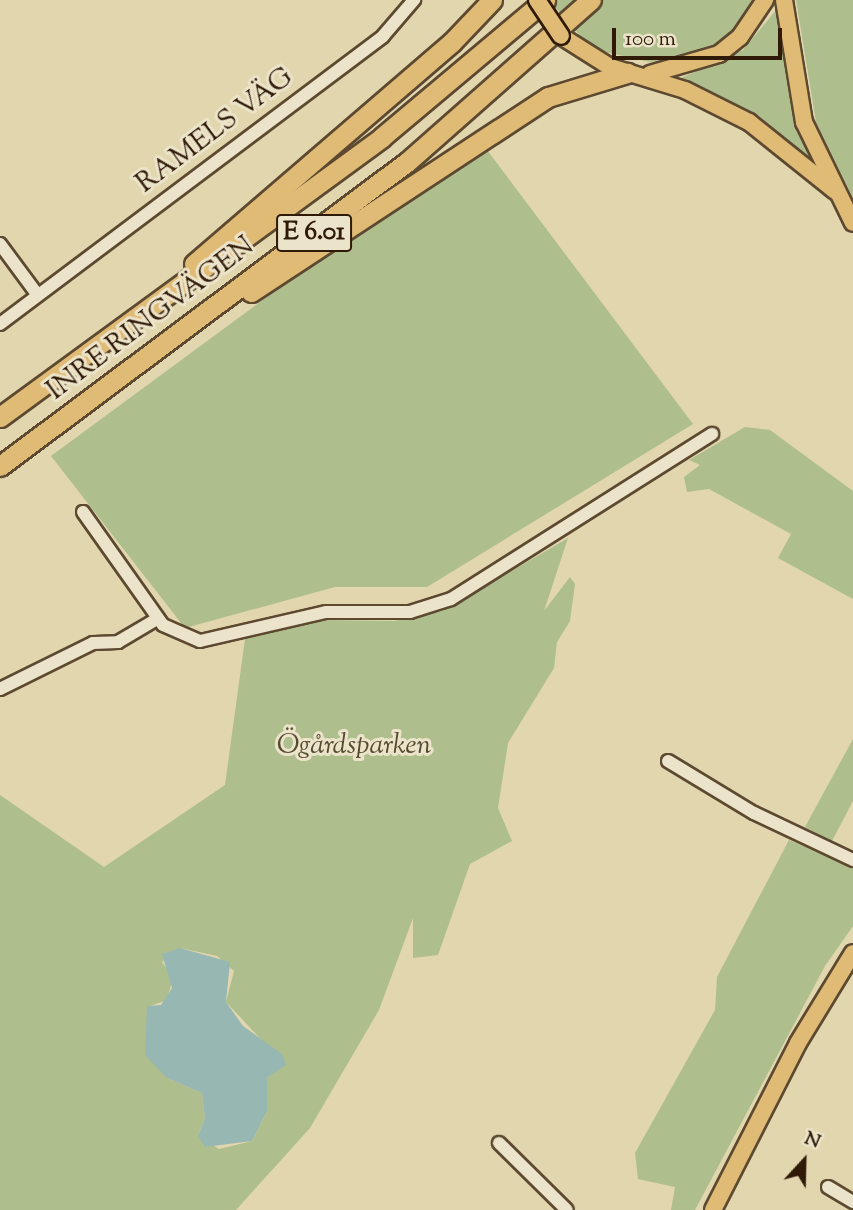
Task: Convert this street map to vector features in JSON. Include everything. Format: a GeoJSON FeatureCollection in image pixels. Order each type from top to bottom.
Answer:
{"type":"FeatureCollection","features":[{"type":"Feature","properties":{"kind":"highway"},"geometry":{"type":"LineString","coordinates":[[150,312],[192,265],[452,42],[492,0]]}},
{"type":"Feature","properties":{"kind":"highway","name":"INRE RINGVÄGEN"},"geometry":{"type":"LineString","coordinates":[[1,416],[150,312],[382,137],[545,0]]}},
{"type":"Feature","properties":{"kind":"highway","name":"INRE RINGVÄGEN"},"geometry":{"type":"LineString","coordinates":[[0,466],[427,146],[591,0]]}},
{"type":"Feature","properties":{"kind":"highway"},"geometry":{"type":"LineString","coordinates":[[206,314],[274,281],[548,97],[634,74]]}},
{"type":"Feature","properties":{"kind":"main road"},"geometry":{"type":"LineString","coordinates":[[537,0],[561,36],[584,54],[750,122],[835,191]]}},
{"type":"Feature","properties":{"kind":"main road"},"geometry":{"type":"LineString","coordinates":[[634,74],[695,66],[719,54],[740,37],[765,0]]}},
{"type":"Feature","properties":{"kind":"main road"},"geometry":{"type":"LineString","coordinates":[[784,0],[797,99],[835,191],[853,222]]}},
{"type":"Feature","properties":{"kind":"main road"},"geometry":{"type":"LineString","coordinates":[[712,1210],[853,953]]}},
{"type":"Feature","properties":{"kind":"street","name":"RAMELS VÄG"},"geometry":{"type":"LineString","coordinates":[[0,324],[383,36],[414,0]]}},
{"type":"Feature","properties":{"kind":"street"},"geometry":{"type":"LineString","coordinates":[[0,244],[37,294]]}},
{"type":"Feature","properties":{"kind":"street"},"geometry":{"type":"LineString","coordinates":[[83,512],[157,619],[186,640],[200,641],[326,612],[410,612],[451,598],[712,434]]}},
{"type":"Feature","properties":{"kind":"street"},"geometry":{"type":"LineString","coordinates":[[0,689],[93,643],[118,642],[157,619]]}},
{"type":"Feature","properties":{"kind":"street"},"geometry":{"type":"LineString","coordinates":[[668,761],[766,820],[853,860]]}},
{"type":"Feature","properties":{"kind":"street"},"geometry":{"type":"LineString","coordinates":[[499,1143],[567,1210]]}},
{"type":"Feature","properties":{"kind":"street"},"geometry":{"type":"LineString","coordinates":[[828,1187],[853,1202]]}},
{"type":"Feature","properties":{"kind":"green space"},"geometry":{"type":"Polygon","coordinates":[[[549,0],[757,0],[726,39],[686,59],[650,62],[592,49],[549,0]]]}},
{"type":"Feature","properties":{"kind":"green space"},"geometry":{"type":"Polygon","coordinates":[[[796,0],[853,0],[853,198],[816,122],[796,0]]]}},
{"type":"Feature","properties":{"kind":"green space"},"geometry":{"type":"Polygon","coordinates":[[[777,9],[794,119],[818,166],[759,116],[681,78],[743,50],[777,9]]]}},
{"type":"Feature","properties":{"kind":"green space"},"geometry":{"type":"Polygon","coordinates":[[[487,150],[693,424],[427,587],[335,587],[185,628],[51,456],[332,249],[487,150]]]}},
{"type":"Feature","properties":{"kind":"green space"},"geometry":{"type":"Polygon","coordinates":[[[745,427],[770,430],[853,491],[853,599],[778,558],[791,534],[709,489],[687,492],[684,477],[700,465],[689,460],[745,427]]]}},
{"type":"Feature","properties":{"kind":"green space","name":"Ögårdsparken"},"geometry":{"type":"Polygon","coordinates":[[[568,538],[544,611],[570,577],[575,584],[570,621],[557,642],[554,668],[508,743],[498,808],[512,841],[470,864],[438,955],[413,958],[413,918],[379,1010],[310,1128],[236,1210],[0,1210],[0,795],[104,867],[225,785],[245,639],[324,620],[394,621],[443,611],[568,538]],[[180,948],[162,962],[173,977],[167,1000],[147,1007],[167,1078],[202,1093],[205,1118],[198,1136],[219,1149],[252,1141],[267,1111],[267,1078],[285,1065],[226,1002],[234,971],[217,956],[180,948]]]}},
{"type":"Feature","properties":{"kind":"green space"},"geometry":{"type":"Polygon","coordinates":[[[853,739],[853,801],[832,841],[805,827],[853,739]]]}},
{"type":"Feature","properties":{"kind":"green space"},"geometry":{"type":"Polygon","coordinates":[[[789,840],[853,868],[853,926],[825,966],[695,1210],[671,1210],[675,1187],[638,1179],[635,1153],[715,1010],[717,977],[789,840]]]}},
{"type":"Feature","properties":{"kind":"water"},"geometry":{"type":"Polygon","coordinates":[[[180,948],[230,962],[226,1002],[243,1026],[282,1054],[286,1065],[267,1078],[267,1111],[252,1141],[205,1147],[198,1136],[205,1118],[202,1093],[167,1078],[145,1055],[147,1006],[161,1005],[172,988],[162,954],[180,948]]]}}]}
